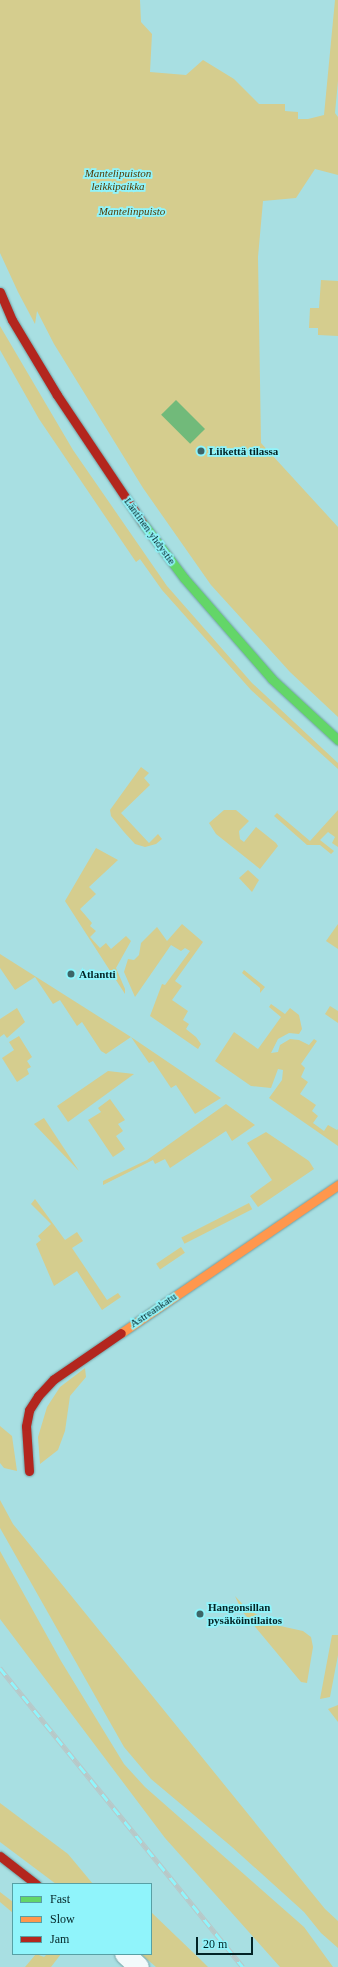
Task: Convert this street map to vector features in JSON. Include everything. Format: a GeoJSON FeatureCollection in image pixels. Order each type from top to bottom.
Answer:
{"type":"FeatureCollection","features":[{"type":"Feature","properties":{"kind":"main road","name":"Läntinen yhdystie"},"geometry":{"type":"LineString","coordinates":[[0,292],[12,320],[57,395],[128,503],[184,578],[272,679],[338,740]]}},
{"type":"Feature","properties":{"kind":"main road","name":"Astreankatu"},"geometry":{"type":"LineString","coordinates":[[29,1471],[26,1426],[30,1410],[38,1396],[54,1379],[338,1185]]}},
{"type":"Feature","properties":{"kind":"main road"},"geometry":{"type":"LineString","coordinates":[[0,1856],[35,1883]]}},
{"type":"Feature","properties":{"kind":"street"},"geometry":{"type":"LineString","coordinates":[[125,1955],[140,1967]]}},
{"type":"Feature","properties":{"kind":"green space","name":"Mantelinpuisto"},"geometry":{"type":"Polygon","coordinates":[[[0,0],[140,0],[141,22],[152,34],[150,72],[186,75],[203,60],[234,79],[259,104],[285,104],[285,111],[298,112],[298,119],[308,119],[324,115],[335,0],[338,0],[338,81],[335,113],[338,117],[338,175],[315,169],[296,198],[263,201],[258,257],[261,443],[338,527],[338,717],[290,672],[211,585],[143,488],[54,344],[37,311],[35,324],[18,292],[0,253],[0,0]]]}},
{"type":"Feature","properties":{"kind":"green space"},"geometry":{"type":"Polygon","coordinates":[[[321,280],[338,281],[338,336],[318,335],[318,328],[309,328],[310,308],[319,308],[321,280]]]}},
{"type":"Feature","properties":{"kind":"green space"},"geometry":{"type":"Polygon","coordinates":[[[0,326],[73,450],[167,586],[252,683],[338,763],[338,769],[251,690],[162,590],[140,559],[136,562],[39,419],[0,350],[0,326]]]}},
{"type":"Feature","properties":{"kind":"green space"},"geometry":{"type":"Polygon","coordinates":[[[141,767],[149,773],[144,778],[150,785],[121,813],[149,843],[158,834],[162,839],[156,844],[145,847],[135,844],[111,816],[110,810],[141,767]]]}},
{"type":"Feature","properties":{"kind":"green space"},"geometry":{"type":"Polygon","coordinates":[[[224,810],[236,810],[249,821],[239,831],[240,839],[244,842],[256,827],[278,846],[260,869],[216,834],[209,823],[224,810]]]}},
{"type":"Feature","properties":{"kind":"green space"},"geometry":{"type":"Polygon","coordinates":[[[338,810],[338,847],[332,843],[335,837],[328,832],[320,840],[334,851],[331,854],[320,845],[307,845],[274,816],[277,813],[310,841],[338,810]]]}},
{"type":"Feature","properties":{"kind":"green space"},"geometry":{"type":"Polygon","coordinates":[[[96,848],[118,860],[89,887],[96,894],[80,909],[92,923],[90,926],[96,931],[90,937],[100,948],[106,943],[111,949],[126,936],[131,941],[116,968],[125,989],[125,994],[65,901],[96,848]]]}},
{"type":"Feature","properties":{"kind":"green space"},"geometry":{"type":"Polygon","coordinates":[[[248,870],[259,880],[252,892],[239,878],[248,870]]]}},
{"type":"Feature","properties":{"kind":"green space"},"geometry":{"type":"Polygon","coordinates":[[[182,924],[203,942],[175,981],[182,986],[172,1000],[188,1011],[183,1020],[189,1024],[186,1029],[196,1037],[201,1044],[198,1049],[150,1016],[162,984],[165,985],[190,951],[185,948],[181,951],[171,945],[135,997],[124,972],[128,959],[134,960],[139,955],[141,943],[157,927],[167,941],[182,924]]]}},
{"type":"Feature","properties":{"kind":"green space"},"geometry":{"type":"Polygon","coordinates":[[[338,924],[338,949],[326,941],[338,924]]]}},
{"type":"Feature","properties":{"kind":"green space"},"geometry":{"type":"Polygon","coordinates":[[[0,954],[131,1037],[106,1054],[101,1051],[82,1022],[77,1026],[60,1000],[53,1004],[35,977],[15,990],[0,968],[0,954]]]}},
{"type":"Feature","properties":{"kind":"green space"},"geometry":{"type":"Polygon","coordinates":[[[244,970],[265,987],[260,993],[260,988],[242,973],[244,970]]]}},
{"type":"Feature","properties":{"kind":"green space"},"geometry":{"type":"Polygon","coordinates":[[[271,1004],[285,1014],[290,1008],[299,1015],[302,1029],[299,1034],[289,1033],[278,1039],[271,1053],[278,1052],[280,1045],[290,1039],[299,1040],[309,1045],[314,1039],[317,1041],[301,1064],[305,1068],[301,1077],[308,1082],[300,1094],[316,1105],[312,1111],[318,1116],[313,1123],[324,1131],[328,1125],[337,1130],[338,1129],[338,1146],[269,1098],[282,1080],[283,1070],[278,1069],[271,1088],[251,1086],[215,1061],[234,1032],[258,1049],[281,1017],[269,1007],[271,1004]]]}},
{"type":"Feature","properties":{"kind":"green space"},"geometry":{"type":"Polygon","coordinates":[[[330,1006],[338,1011],[338,1023],[325,1014],[330,1006]]]}},
{"type":"Feature","properties":{"kind":"green space"},"geometry":{"type":"Polygon","coordinates":[[[17,1008],[25,1022],[7,1038],[4,1034],[0,1037],[0,1019],[17,1008]]]}},
{"type":"Feature","properties":{"kind":"green space"},"geometry":{"type":"Polygon","coordinates":[[[19,1036],[32,1057],[27,1061],[31,1067],[27,1069],[29,1074],[17,1082],[2,1058],[14,1050],[9,1042],[19,1036]]]}},
{"type":"Feature","properties":{"kind":"green space"},"geometry":{"type":"Polygon","coordinates":[[[131,1037],[221,1098],[195,1114],[176,1085],[171,1088],[153,1061],[149,1063],[131,1037]]]}},
{"type":"Feature","properties":{"kind":"green space"},"geometry":{"type":"Polygon","coordinates":[[[108,1071],[134,1074],[68,1122],[57,1106],[108,1071]]]}},
{"type":"Feature","properties":{"kind":"green space"},"geometry":{"type":"Polygon","coordinates":[[[110,1099],[125,1120],[118,1124],[123,1131],[116,1136],[125,1149],[113,1157],[88,1120],[101,1112],[98,1108],[110,1099]]]}},
{"type":"Feature","properties":{"kind":"green space"},"geometry":{"type":"Polygon","coordinates":[[[226,1104],[255,1125],[232,1141],[226,1131],[170,1168],[165,1159],[155,1164],[153,1160],[103,1185],[103,1181],[147,1160],[226,1104]]]}},
{"type":"Feature","properties":{"kind":"green space"},"geometry":{"type":"Polygon","coordinates":[[[44,1118],[79,1171],[34,1124],[44,1118]]]}},
{"type":"Feature","properties":{"kind":"green space"},"geometry":{"type":"Polygon","coordinates":[[[266,1132],[309,1161],[314,1169],[258,1207],[250,1196],[272,1180],[247,1143],[266,1132]]]}},
{"type":"Feature","properties":{"kind":"green space"},"geometry":{"type":"Polygon","coordinates":[[[35,1199],[65,1240],[77,1232],[83,1241],[72,1248],[107,1300],[118,1293],[121,1297],[102,1310],[77,1271],[54,1286],[36,1244],[41,1240],[38,1236],[51,1224],[31,1204],[35,1199]]]}},
{"type":"Feature","properties":{"kind":"green space"},"geometry":{"type":"Polygon","coordinates":[[[249,1203],[252,1209],[184,1244],[181,1238],[249,1203]]]}},
{"type":"Feature","properties":{"kind":"green space"},"geometry":{"type":"Polygon","coordinates":[[[181,1247],[185,1253],[160,1270],[156,1264],[181,1247]]]}},
{"type":"Feature","properties":{"kind":"green space"},"geometry":{"type":"Polygon","coordinates":[[[85,1368],[86,1377],[70,1396],[65,1431],[58,1450],[40,1464],[38,1437],[47,1407],[60,1387],[85,1368]]]}},
{"type":"Feature","properties":{"kind":"green space"},"geometry":{"type":"Polygon","coordinates":[[[0,1426],[12,1436],[17,1471],[4,1468],[0,1463],[0,1426]]]}},
{"type":"Feature","properties":{"kind":"green space"},"geometry":{"type":"Polygon","coordinates":[[[0,1500],[13,1524],[325,1909],[338,1921],[338,1948],[321,1933],[304,1912],[232,1847],[151,1779],[124,1747],[0,1528],[0,1500]]]}},
{"type":"Feature","properties":{"kind":"green space"},"geometry":{"type":"Polygon","coordinates":[[[0,1551],[61,1661],[124,1764],[145,1787],[304,1927],[333,1967],[280,1967],[165,1838],[0,1619],[0,1551]]]}},
{"type":"Feature","properties":{"kind":"green space"},"geometry":{"type":"Polygon","coordinates":[[[235,1596],[247,1609],[261,1617],[262,1622],[303,1631],[311,1637],[313,1647],[307,1683],[301,1682],[242,1611],[235,1596]]]}},
{"type":"Feature","properties":{"kind":"green space"},"geometry":{"type":"Polygon","coordinates":[[[332,1635],[338,1635],[338,1655],[330,1697],[320,1699],[332,1635]]]}},
{"type":"Feature","properties":{"kind":"green space"},"geometry":{"type":"Polygon","coordinates":[[[338,1705],[338,1722],[328,1709],[338,1705]]]}},
{"type":"Feature","properties":{"kind":"green space"},"geometry":{"type":"Polygon","coordinates":[[[0,1803],[68,1854],[92,1883],[55,1883],[0,1842],[0,1803]]]}},
{"type":"Feature","properties":{"kind":"green space"},"geometry":{"type":"Polygon","coordinates":[[[0,1892],[12,1901],[12,1912],[0,1902],[0,1892]]]}},
{"type":"Feature","properties":{"kind":"green space"},"geometry":{"type":"Polygon","coordinates":[[[152,1913],[208,1967],[156,1967],[142,1955],[152,1955],[152,1913]]]}},
{"type":"Feature","properties":{"kind":"green space"},"geometry":{"type":"Polygon","coordinates":[[[35,1955],[44,1957],[46,1955],[60,1955],[51,1967],[25,1967],[35,1955]]]}},
{"type":"Feature","properties":{"kind":"shaded area"},"geometry":{"type":"Polygon","coordinates":[[[176,400],[205,429],[190,444],[161,415],[176,400]]]}},
{"type":"Feature","properties":{"kind":"railway"},"geometry":{"type":"LineString","coordinates":[[0,1668],[243,1967]]}},
{"type":"Feature","properties":{"kind":"traffic: fast"},"geometry":{"type":"LineString","coordinates":[[142,522],[184,578],[272,679],[338,740]]}},
{"type":"Feature","properties":{"kind":"traffic: slow"},"geometry":{"type":"LineString","coordinates":[[121,1333],[338,1185]]}},
{"type":"Feature","properties":{"kind":"traffic: jam"},"geometry":{"type":"LineString","coordinates":[[0,292],[12,320],[57,395],[142,522]]}},
{"type":"Feature","properties":{"kind":"traffic: jam"},"geometry":{"type":"LineString","coordinates":[[29,1471],[26,1426],[29,1410],[38,1396],[54,1379],[121,1333]]}},
{"type":"Feature","properties":{"kind":"traffic: jam"},"geometry":{"type":"LineString","coordinates":[[0,1856],[35,1883]]}},
{"type":"Feature","properties":{"kind":"place","name":"Liikettä tilassa"},"geometry":{"type":"Point","coordinates":[201,451]}},
{"type":"Feature","properties":{"kind":"place","name":"Atlantti"},"geometry":{"type":"Point","coordinates":[71,974]}},
{"type":"Feature","properties":{"kind":"place","name":"Hangonsillan pysäköintilaitos"},"geometry":{"type":"Point","coordinates":[200,1614]}},
{"type":"Feature","properties":{"kind":"park label","name":"Mantelipuiston leikkipaikka"},"geometry":{"type":"Point","coordinates":[118,180]}}]}
